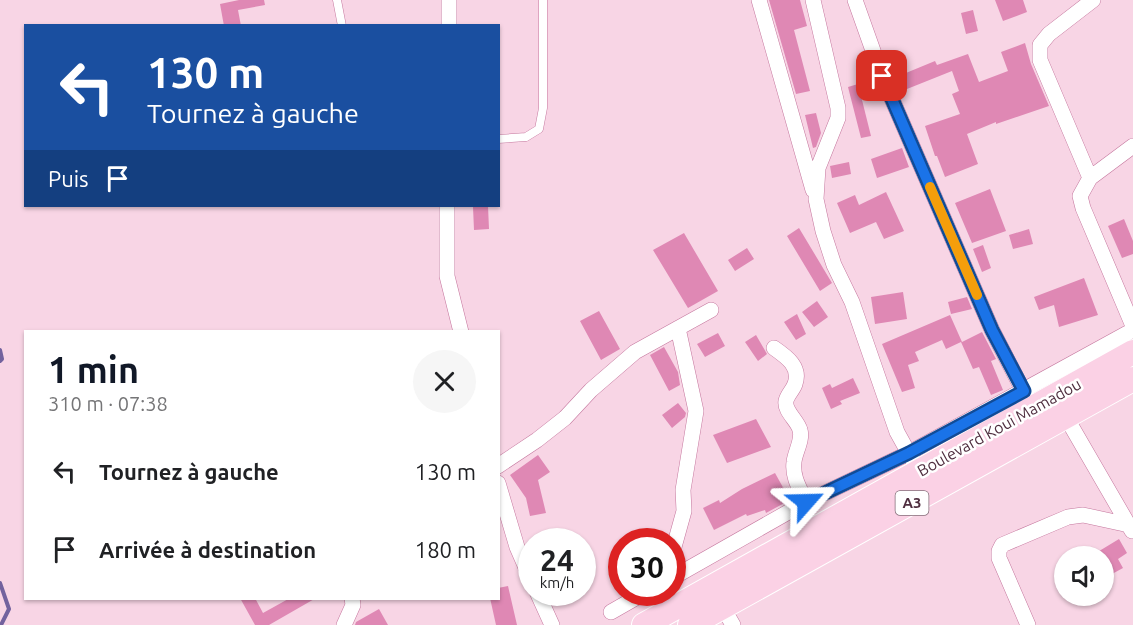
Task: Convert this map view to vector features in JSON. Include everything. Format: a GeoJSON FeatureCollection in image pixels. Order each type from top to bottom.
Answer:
{"type":"FeatureCollection","features":[{"type":"Feature","properties":{"kind":"main road","name":"Boulevard Koui Mamadou"},"geometry":{"type":"LineString","coordinates":[[644,625],[914,462],[1028,400],[1133,352]]}},
{"type":"Feature","properties":{"kind":"main road","name":"Boulevard Koui Mamadou"},"geometry":{"type":"LineString","coordinates":[[690,625],[728,616],[1133,379]]}},
{"type":"Feature","properties":{"kind":"street"},"geometry":{"type":"LineString","coordinates":[[448,0],[449,24]]}},
{"type":"Feature","properties":{"kind":"street"},"geometry":{"type":"LineString","coordinates":[[686,570],[806,502],[914,462],[897,432],[856,313],[834,265],[759,0]]}},
{"type":"Feature","properties":{"kind":"street"},"geometry":{"type":"LineString","coordinates":[[813,0],[838,108],[838,118],[818,168],[816,199]]}},
{"type":"Feature","properties":{"kind":"street"},"geometry":{"type":"LineString","coordinates":[[855,0],[882,76],[992,330],[1028,400],[1133,328],[1080,196],[1090,178],[1133,146]]}},
{"type":"Feature","properties":{"kind":"street"},"geometry":{"type":"LineString","coordinates":[[1090,178],[1040,60],[1040,45],[1048,34],[1093,0]]}},
{"type":"Feature","properties":{"kind":"street"},"geometry":{"type":"LineString","coordinates":[[447,207],[447,276],[460,330]]}},
{"type":"Feature","properties":{"kind":"street"},"geometry":{"type":"LineString","coordinates":[[500,465],[565,418],[591,390],[635,352],[711,310]]}},
{"type":"Feature","properties":{"kind":"street"},"geometry":{"type":"LineString","coordinates":[[678,328],[696,411],[683,490],[684,511],[679,528]]}},
{"type":"Feature","properties":{"kind":"street"},"geometry":{"type":"LineString","coordinates":[[774,348],[788,358],[797,376],[786,406],[800,430],[794,477],[806,502]]}},
{"type":"Feature","properties":{"kind":"street"},"geometry":{"type":"LineString","coordinates":[[1066,417],[1132,528]]}},
{"type":"Feature","properties":{"kind":"street"},"geometry":{"type":"LineString","coordinates":[[500,490],[518,549]]}},
{"type":"Feature","properties":{"kind":"street"},"geometry":{"type":"LineString","coordinates":[[1028,625],[999,558],[1002,545],[1068,517],[1083,515],[1132,528]]}},
{"type":"Feature","properties":{"kind":"street"},"geometry":{"type":"LineString","coordinates":[[344,625],[353,605],[352,600]]}},
{"type":"Feature","properties":{"kind":"street"},"geometry":{"type":"LineString","coordinates":[[543,606],[552,625]]}},
{"type":"Feature","properties":{"kind":"street"},"geometry":{"type":"LineString","coordinates":[[611,612],[622,606]]}},
{"type":"Feature","properties":{"kind":"lane"},"geometry":{"type":"LineString","coordinates":[[337,0],[342,24]]}},
{"type":"Feature","properties":{"kind":"lane"},"geometry":{"type":"LineString","coordinates":[[500,139],[526,137],[539,129],[543,108],[543,0]]}},
{"type":"Feature","properties":{"kind":"building"},"geometry":{"type":"Polygon","coordinates":[[[239,0],[264,0],[265,5],[238,10],[241,24],[224,24],[220,4],[239,0]]]}},
{"type":"Feature","properties":{"kind":"building"},"geometry":{"type":"Polygon","coordinates":[[[769,0],[800,0],[807,26],[794,30],[810,91],[796,94],[769,0]]]}},
{"type":"Feature","properties":{"kind":"building"},"geometry":{"type":"Polygon","coordinates":[[[995,0],[1023,0],[1027,12],[1003,21],[995,0]]]}},
{"type":"Feature","properties":{"kind":"building"},"geometry":{"type":"Polygon","coordinates":[[[973,10],[978,31],[966,34],[961,13],[973,10]]]}},
{"type":"Feature","properties":{"kind":"building"},"geometry":{"type":"Polygon","coordinates":[[[1025,43],[1031,64],[1049,106],[996,124],[996,122],[967,134],[978,164],[945,177],[925,126],[960,114],[952,94],[959,91],[952,71],[907,89],[901,75],[935,61],[937,65],[968,54],[979,82],[1008,71],[1001,52],[1025,43]]]}},
{"type":"Feature","properties":{"kind":"building"},"geometry":{"type":"Polygon","coordinates":[[[858,84],[871,136],[861,138],[848,87],[858,84]]]}},
{"type":"Feature","properties":{"kind":"building"},"geometry":{"type":"Polygon","coordinates":[[[816,113],[821,133],[816,147],[813,148],[805,115],[816,113]]]}},
{"type":"Feature","properties":{"kind":"building"},"geometry":{"type":"Polygon","coordinates":[[[902,148],[909,167],[877,178],[871,159],[902,148]]]}},
{"type":"Feature","properties":{"kind":"building"},"geometry":{"type":"Polygon","coordinates":[[[849,162],[851,174],[832,178],[830,166],[849,162]]]}},
{"type":"Feature","properties":{"kind":"building"},"geometry":{"type":"Polygon","coordinates":[[[990,189],[1006,231],[972,243],[955,203],[990,189]]]}},
{"type":"Feature","properties":{"kind":"building"},"geometry":{"type":"Polygon","coordinates":[[[886,192],[904,231],[884,239],[876,222],[850,233],[837,203],[855,195],[859,205],[886,192]]]}},
{"type":"Feature","properties":{"kind":"building"},"geometry":{"type":"Polygon","coordinates":[[[473,207],[488,207],[489,229],[474,230],[473,207]]]}},
{"type":"Feature","properties":{"kind":"building"},"geometry":{"type":"Polygon","coordinates":[[[1124,219],[1133,241],[1133,254],[1122,258],[1108,226],[1124,219]]]}},
{"type":"Feature","properties":{"kind":"building"},"geometry":{"type":"Polygon","coordinates":[[[799,228],[832,283],[820,291],[787,236],[799,228]]]}},
{"type":"Feature","properties":{"kind":"building"},"geometry":{"type":"Polygon","coordinates":[[[1029,229],[1033,244],[1013,249],[1009,235],[1029,229]]]}},
{"type":"Feature","properties":{"kind":"building"},"geometry":{"type":"Polygon","coordinates":[[[684,233],[718,291],[688,308],[653,250],[684,233]]]}},
{"type":"Feature","properties":{"kind":"building"},"geometry":{"type":"Polygon","coordinates":[[[983,245],[991,268],[982,272],[973,249],[983,245]]]}},
{"type":"Feature","properties":{"kind":"building"},"geometry":{"type":"Polygon","coordinates":[[[747,248],[754,259],[735,271],[728,260],[747,248]]]}},
{"type":"Feature","properties":{"kind":"building"},"geometry":{"type":"Polygon","coordinates":[[[1084,278],[1098,315],[1059,327],[1054,305],[1039,310],[1034,297],[1084,278]]]}},
{"type":"Feature","properties":{"kind":"building"},"geometry":{"type":"Polygon","coordinates":[[[903,292],[907,319],[875,324],[871,297],[903,292]]]}},
{"type":"Feature","properties":{"kind":"building"},"geometry":{"type":"Polygon","coordinates":[[[967,297],[972,309],[951,314],[948,302],[967,297]]]}},
{"type":"Feature","properties":{"kind":"building"},"geometry":{"type":"Polygon","coordinates":[[[817,301],[828,317],[814,327],[802,312],[817,301]]]}},
{"type":"Feature","properties":{"kind":"building"},"geometry":{"type":"Polygon","coordinates":[[[599,311],[620,349],[601,360],[580,321],[599,311]]]}},
{"type":"Feature","properties":{"kind":"building"},"geometry":{"type":"Polygon","coordinates":[[[797,314],[806,334],[796,340],[784,322],[797,314]]]}},
{"type":"Feature","properties":{"kind":"building"},"geometry":{"type":"Polygon","coordinates":[[[950,315],[962,342],[982,332],[996,359],[991,361],[1003,390],[991,395],[979,367],[973,369],[961,342],[946,349],[942,340],[915,352],[919,361],[908,365],[915,388],[902,392],[882,344],[950,315]]]}},
{"type":"Feature","properties":{"kind":"building"},"geometry":{"type":"Polygon","coordinates":[[[718,333],[725,346],[705,357],[697,344],[718,333]]]}},
{"type":"Feature","properties":{"kind":"building"},"geometry":{"type":"Polygon","coordinates":[[[756,335],[767,354],[758,361],[745,342],[756,335]]]}},
{"type":"Feature","properties":{"kind":"building"},"geometry":{"type":"Polygon","coordinates":[[[664,347],[678,372],[680,385],[669,391],[650,355],[664,347]]]}},
{"type":"Feature","properties":{"kind":"building"},"geometry":{"type":"Polygon","coordinates":[[[853,378],[860,393],[840,401],[842,404],[831,409],[822,388],[830,384],[832,388],[853,378]]]}},
{"type":"Feature","properties":{"kind":"building"},"geometry":{"type":"Polygon","coordinates":[[[678,403],[686,413],[685,417],[672,428],[662,415],[678,403]]]}},
{"type":"Feature","properties":{"kind":"building"},"geometry":{"type":"Polygon","coordinates":[[[756,419],[771,447],[727,463],[713,435],[756,419]]]}},
{"type":"Feature","properties":{"kind":"building"},"geometry":{"type":"Polygon","coordinates":[[[538,455],[550,472],[538,480],[546,513],[530,516],[526,498],[510,475],[538,455]]]}},
{"type":"Feature","properties":{"kind":"building"},"geometry":{"type":"Polygon","coordinates":[[[775,473],[790,500],[766,513],[765,510],[747,516],[746,514],[714,530],[703,508],[719,500],[720,503],[775,473]]]}},
{"type":"Feature","properties":{"kind":"building"},"geometry":{"type":"Polygon","coordinates":[[[1119,539],[1127,553],[1118,559],[1123,568],[1114,573],[1114,546],[1107,546],[1119,539]]]}},
{"type":"Feature","properties":{"kind":"building"},"geometry":{"type":"Polygon","coordinates":[[[508,586],[517,625],[496,625],[490,600],[500,600],[500,588],[508,586]]]}},
{"type":"Feature","properties":{"kind":"building"},"geometry":{"type":"Polygon","coordinates":[[[241,600],[256,600],[263,613],[286,600],[313,600],[269,625],[255,625],[241,600]]]}},
{"type":"Feature","properties":{"kind":"building"},"geometry":{"type":"Polygon","coordinates":[[[379,609],[388,625],[355,625],[356,622],[379,609]]]}},
{"type":"Feature","properties":{"kind":"waterway"},"geometry":{"type":"LineString","coordinates":[[0,350],[2,359],[0,361]]}},
{"type":"Feature","properties":{"kind":"waterway"},"geometry":{"type":"LineString","coordinates":[[0,583],[9,609],[1,625]]}},
{"type":"Feature","properties":{"kind":"slow traffic"},"geometry":{"type":"LineString","coordinates":[[930,187],[977,295]]}},
{"type":"Feature","properties":{"kind":"route"},"geometry":{"type":"LineString","coordinates":[[806,502],[909,453],[1024,391],[992,330],[882,76]]}}]}
